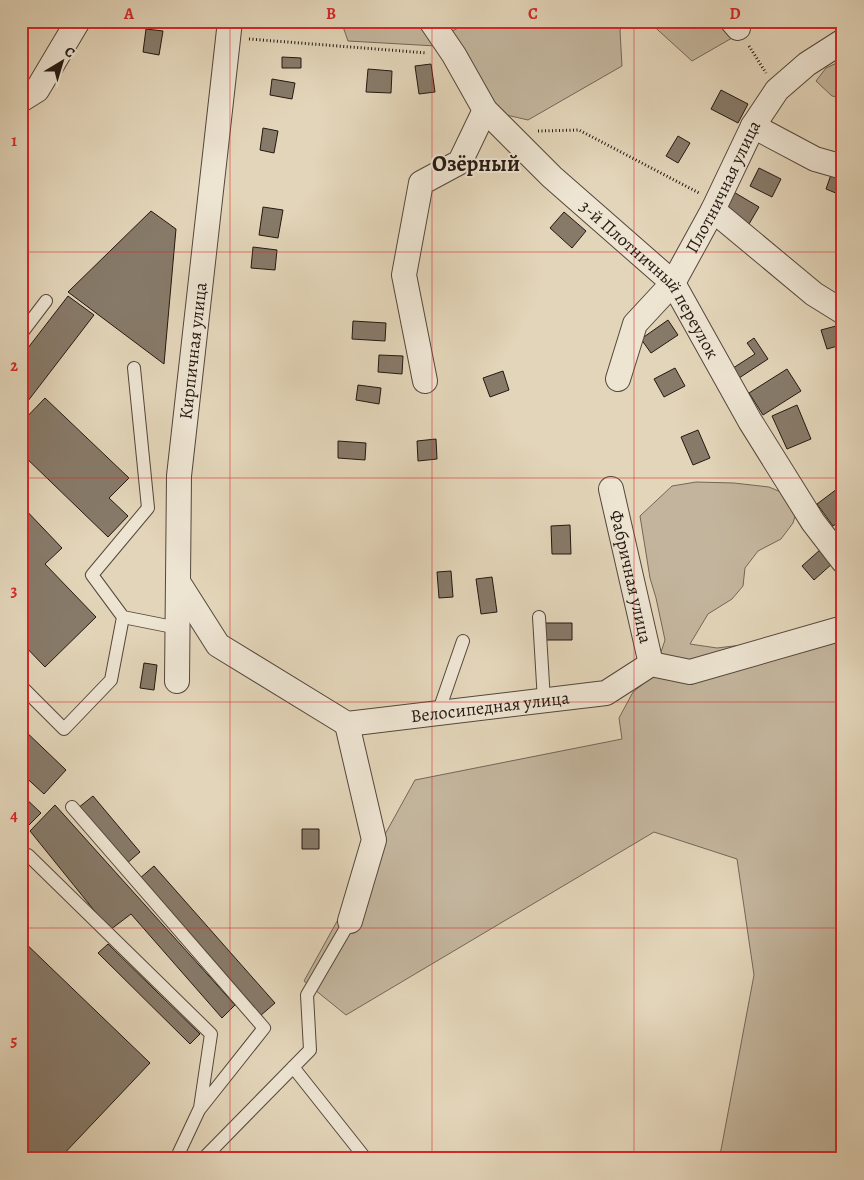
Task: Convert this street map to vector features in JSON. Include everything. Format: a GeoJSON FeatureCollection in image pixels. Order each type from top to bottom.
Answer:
{"type":"FeatureCollection","features":[{"type":"Feature","properties":{"kind":"street"},"geometry":{"type":"LineString","coordinates":[[21,100],[37,90],[78,21]]}},
{"type":"Feature","properties":{"kind":"street","name":"3-й Плотничный переулок"},"geometry":{"type":"LineString","coordinates":[[431,21],[454,55],[485,110],[552,177],[673,283],[750,421],[813,522],[843,561]]}},
{"type":"Feature","properties":{"kind":"street","name":"Кирпичная улица"},"geometry":{"type":"LineString","coordinates":[[177,682],[179,476],[229,30]]}},
{"type":"Feature","properties":{"kind":"street","name":"Плотничная улица"},"geometry":{"type":"LineString","coordinates":[[618,379],[635,324],[673,283],[715,206],[753,126],[776,90],[808,64],[843,41]]}},
{"type":"Feature","properties":{"kind":"street"},"geometry":{"type":"LineString","coordinates":[[425,381],[404,276],[421,183],[460,162],[485,110]]}},
{"type":"Feature","properties":{"kind":"street"},"geometry":{"type":"LineString","coordinates":[[753,126],[815,160],[843,167]]}},
{"type":"Feature","properties":{"kind":"street"},"geometry":{"type":"LineString","coordinates":[[715,206],[814,294],[843,312]]}},
{"type":"Feature","properties":{"kind":"street","name":"Фабричная улица"},"geometry":{"type":"LineString","coordinates":[[611,489],[650,664]]}},
{"type":"Feature","properties":{"kind":"street"},"geometry":{"type":"LineString","coordinates":[[178,582],[218,645],[347,724],[374,840],[350,921]]}},
{"type":"Feature","properties":{"kind":"street"},"geometry":{"type":"LineString","coordinates":[[650,664],[690,672],[843,628]]}},
{"type":"Feature","properties":{"kind":"street","name":"Велосипедная улица"},"geometry":{"type":"LineString","coordinates":[[347,724],[606,693],[650,664]]}},
{"type":"Feature","properties":{"kind":"lane"},"geometry":{"type":"LineString","coordinates":[[21,334],[46,301]]}},
{"type":"Feature","properties":{"kind":"lane"},"geometry":{"type":"LineString","coordinates":[[134,368],[148,508],[92,576],[123,618],[178,628]]}},
{"type":"Feature","properties":{"kind":"lane"},"geometry":{"type":"LineString","coordinates":[[539,617],[544,701]]}},
{"type":"Feature","properties":{"kind":"lane"},"geometry":{"type":"LineString","coordinates":[[21,686],[64,729],[111,680],[123,618]]}},
{"type":"Feature","properties":{"kind":"lane"},"geometry":{"type":"LineString","coordinates":[[438,714],[462,641]]}},
{"type":"Feature","properties":{"kind":"lane"},"geometry":{"type":"LineString","coordinates":[[72,807],[264,1028],[199,1110],[176,1159]]}},
{"type":"Feature","properties":{"kind":"lane"},"geometry":{"type":"LineString","coordinates":[[28,855],[211,1034],[199,1110]]}},
{"type":"Feature","properties":{"kind":"lane"},"geometry":{"type":"LineString","coordinates":[[204,1159],[310,1050],[307,995],[350,921]]}},
{"type":"Feature","properties":{"kind":"lane"},"geometry":{"type":"LineString","coordinates":[[294,1068],[366,1159]]}},
{"type":"Feature","properties":{"kind":"path"},"geometry":{"type":"LineString","coordinates":[[735,24],[776,90]]}},
{"type":"Feature","properties":{"kind":"path"},"geometry":{"type":"LineString","coordinates":[[229,30],[454,55]]}},
{"type":"Feature","properties":{"kind":"path"},"geometry":{"type":"LineString","coordinates":[[505,131],[579,130],[715,206]]}},
{"type":"Feature","properties":{"kind":"shaded area"},"geometry":{"type":"Polygon","coordinates":[[[341,21],[419,21],[436,46],[348,41],[341,21]]]}},
{"type":"Feature","properties":{"kind":"shaded area"},"geometry":{"type":"Polygon","coordinates":[[[473,21],[622,21],[620,31],[622,66],[528,120],[498,113],[450,32],[473,21]]]}},
{"type":"Feature","properties":{"kind":"shaded area"},"geometry":{"type":"Polygon","coordinates":[[[648,21],[716,21],[732,38],[692,61],[648,21]]]}},
{"type":"Feature","properties":{"kind":"shaded area"},"geometry":{"type":"Polygon","coordinates":[[[843,60],[843,98],[832,96],[816,81],[826,68],[843,60]]]}},
{"type":"Feature","properties":{"kind":"shaded area"},"geometry":{"type":"Polygon","coordinates":[[[696,482],[734,483],[769,487],[800,500],[793,523],[781,539],[758,551],[745,568],[743,586],[732,599],[708,614],[690,644],[717,648],[843,628],[843,1159],[714,1159],[721,1150],[754,975],[737,859],[654,832],[346,1015],[304,981],[415,780],[622,739],[619,718],[633,692],[653,676],[665,640],[650,578],[640,516],[672,486],[696,482]]]}},
{"type":"Feature","properties":{"kind":"building"},"geometry":{"type":"Polygon","coordinates":[[[146,29],[163,31],[159,55],[143,52],[146,29]]]}},
{"type":"Feature","properties":{"kind":"building"},"geometry":{"type":"Polygon","coordinates":[[[282,57],[301,58],[301,68],[282,68],[282,57]]]}},
{"type":"Feature","properties":{"kind":"building"},"geometry":{"type":"Polygon","coordinates":[[[431,64],[435,92],[419,94],[415,66],[431,64]]]}},
{"type":"Feature","properties":{"kind":"building"},"geometry":{"type":"Polygon","coordinates":[[[368,69],[392,71],[391,93],[366,92],[368,69]]]}},
{"type":"Feature","properties":{"kind":"building"},"geometry":{"type":"Polygon","coordinates":[[[272,79],[295,83],[292,99],[270,95],[272,79]]]}},
{"type":"Feature","properties":{"kind":"building"},"geometry":{"type":"Polygon","coordinates":[[[721,90],[748,104],[738,123],[711,109],[721,90]]]}},
{"type":"Feature","properties":{"kind":"building"},"geometry":{"type":"Polygon","coordinates":[[[843,124],[843,141],[837,138],[843,124]]]}},
{"type":"Feature","properties":{"kind":"building"},"geometry":{"type":"Polygon","coordinates":[[[263,128],[278,131],[274,153],[260,150],[263,128]]]}},
{"type":"Feature","properties":{"kind":"building"},"geometry":{"type":"Polygon","coordinates":[[[678,136],[690,143],[678,163],[666,156],[678,136]]]}},
{"type":"Feature","properties":{"kind":"building"},"geometry":{"type":"Polygon","coordinates":[[[759,168],[781,179],[772,197],[750,186],[759,168]]]}},
{"type":"Feature","properties":{"kind":"building"},"geometry":{"type":"Polygon","coordinates":[[[832,172],[843,176],[843,196],[826,189],[832,172]]]}},
{"type":"Feature","properties":{"kind":"building"},"geometry":{"type":"Polygon","coordinates":[[[732,191],[759,207],[749,224],[722,209],[732,191]]]}},
{"type":"Feature","properties":{"kind":"building"},"geometry":{"type":"Polygon","coordinates":[[[263,207],[283,210],[278,238],[259,235],[263,207]]]}},
{"type":"Feature","properties":{"kind":"building"},"geometry":{"type":"Polygon","coordinates":[[[151,211],[176,229],[164,364],[68,292],[151,211]]]}},
{"type":"Feature","properties":{"kind":"building"},"geometry":{"type":"Polygon","coordinates":[[[564,212],[586,231],[572,248],[550,228],[564,212]]]}},
{"type":"Feature","properties":{"kind":"building"},"geometry":{"type":"Polygon","coordinates":[[[253,247],[277,250],[275,270],[251,268],[253,247]]]}},
{"type":"Feature","properties":{"kind":"building"},"geometry":{"type":"Polygon","coordinates":[[[68,296],[94,315],[21,410],[21,357],[68,296]]]}},
{"type":"Feature","properties":{"kind":"building"},"geometry":{"type":"Polygon","coordinates":[[[668,320],[678,335],[651,353],[641,339],[668,320]]]}},
{"type":"Feature","properties":{"kind":"building"},"geometry":{"type":"Polygon","coordinates":[[[353,321],[386,323],[385,341],[352,339],[353,321]]]}},
{"type":"Feature","properties":{"kind":"building"},"geometry":{"type":"Polygon","coordinates":[[[836,326],[841,345],[827,349],[821,330],[836,326]]]}},
{"type":"Feature","properties":{"kind":"building"},"geometry":{"type":"Polygon","coordinates":[[[754,338],[768,359],[736,380],[730,370],[755,354],[747,343],[754,338]]]}},
{"type":"Feature","properties":{"kind":"building"},"geometry":{"type":"Polygon","coordinates":[[[379,355],[403,356],[402,374],[378,372],[379,355]]]}},
{"type":"Feature","properties":{"kind":"building"},"geometry":{"type":"Polygon","coordinates":[[[675,368],[685,386],[664,397],[654,379],[675,368]]]}},
{"type":"Feature","properties":{"kind":"building"},"geometry":{"type":"Polygon","coordinates":[[[787,369],[801,391],[763,415],[749,393],[787,369]]]}},
{"type":"Feature","properties":{"kind":"building"},"geometry":{"type":"Polygon","coordinates":[[[503,371],[509,390],[490,397],[483,378],[503,371]]]}},
{"type":"Feature","properties":{"kind":"building"},"geometry":{"type":"Polygon","coordinates":[[[358,385],[381,388],[379,404],[356,400],[358,385]]]}},
{"type":"Feature","properties":{"kind":"building"},"geometry":{"type":"Polygon","coordinates":[[[45,398],[129,478],[109,498],[128,516],[108,537],[21,453],[21,423],[45,398]]]}},
{"type":"Feature","properties":{"kind":"building"},"geometry":{"type":"Polygon","coordinates":[[[797,405],[811,439],[787,449],[772,416],[797,405]]]}},
{"type":"Feature","properties":{"kind":"building"},"geometry":{"type":"Polygon","coordinates":[[[698,430],[710,458],[693,465],[681,437],[698,430]]]}},
{"type":"Feature","properties":{"kind":"building"},"geometry":{"type":"Polygon","coordinates":[[[436,439],[437,459],[418,461],[417,441],[436,439]]]}},
{"type":"Feature","properties":{"kind":"building"},"geometry":{"type":"Polygon","coordinates":[[[338,441],[366,443],[365,460],[338,458],[338,441]]]}},
{"type":"Feature","properties":{"kind":"building"},"geometry":{"type":"Polygon","coordinates":[[[841,486],[843,488],[843,519],[833,526],[817,504],[841,486]]]}},
{"type":"Feature","properties":{"kind":"building"},"geometry":{"type":"Polygon","coordinates":[[[21,505],[62,548],[45,564],[96,617],[45,667],[21,642],[21,505]]]}},
{"type":"Feature","properties":{"kind":"building"},"geometry":{"type":"Polygon","coordinates":[[[570,525],[571,554],[552,554],[551,526],[570,525]]]}},
{"type":"Feature","properties":{"kind":"building"},"geometry":{"type":"Polygon","coordinates":[[[821,549],[833,563],[814,580],[802,566],[821,549]]]}},
{"type":"Feature","properties":{"kind":"building"},"geometry":{"type":"Polygon","coordinates":[[[451,571],[453,597],[439,598],[437,572],[451,571]]]}},
{"type":"Feature","properties":{"kind":"building"},"geometry":{"type":"Polygon","coordinates":[[[492,577],[497,612],[481,614],[476,579],[492,577]]]}},
{"type":"Feature","properties":{"kind":"building"},"geometry":{"type":"Polygon","coordinates":[[[545,623],[572,623],[572,640],[545,640],[545,623]]]}},
{"type":"Feature","properties":{"kind":"building"},"geometry":{"type":"Polygon","coordinates":[[[144,663],[157,665],[154,690],[140,688],[144,663]]]}},
{"type":"Feature","properties":{"kind":"building"},"geometry":{"type":"Polygon","coordinates":[[[21,727],[66,770],[44,794],[21,773],[21,727]]]}},
{"type":"Feature","properties":{"kind":"building"},"geometry":{"type":"Polygon","coordinates":[[[21,794],[41,813],[21,833],[21,794]]]}},
{"type":"Feature","properties":{"kind":"building"},"geometry":{"type":"Polygon","coordinates":[[[93,796],[140,852],[126,864],[78,808],[93,796]]]}},
{"type":"Feature","properties":{"kind":"building"},"geometry":{"type":"Polygon","coordinates":[[[55,805],[235,1005],[222,1018],[131,914],[110,930],[30,831],[55,805]]]}},
{"type":"Feature","properties":{"kind":"building"},"geometry":{"type":"Polygon","coordinates":[[[302,829],[319,829],[319,849],[302,849],[302,829]]]}},
{"type":"Feature","properties":{"kind":"building"},"geometry":{"type":"Polygon","coordinates":[[[154,866],[275,1003],[260,1016],[139,879],[154,866]]]}},
{"type":"Feature","properties":{"kind":"building"},"geometry":{"type":"Polygon","coordinates":[[[21,939],[150,1063],[59,1159],[21,1159],[21,939]]]}},
{"type":"Feature","properties":{"kind":"building"},"geometry":{"type":"Polygon","coordinates":[[[108,944],[200,1034],[190,1044],[98,953],[108,944]]]}},
{"type":"Feature","properties":{"kind":"district","name":"Озёрный"},"geometry":{"type":"Point","coordinates":[476,163]}}]}
